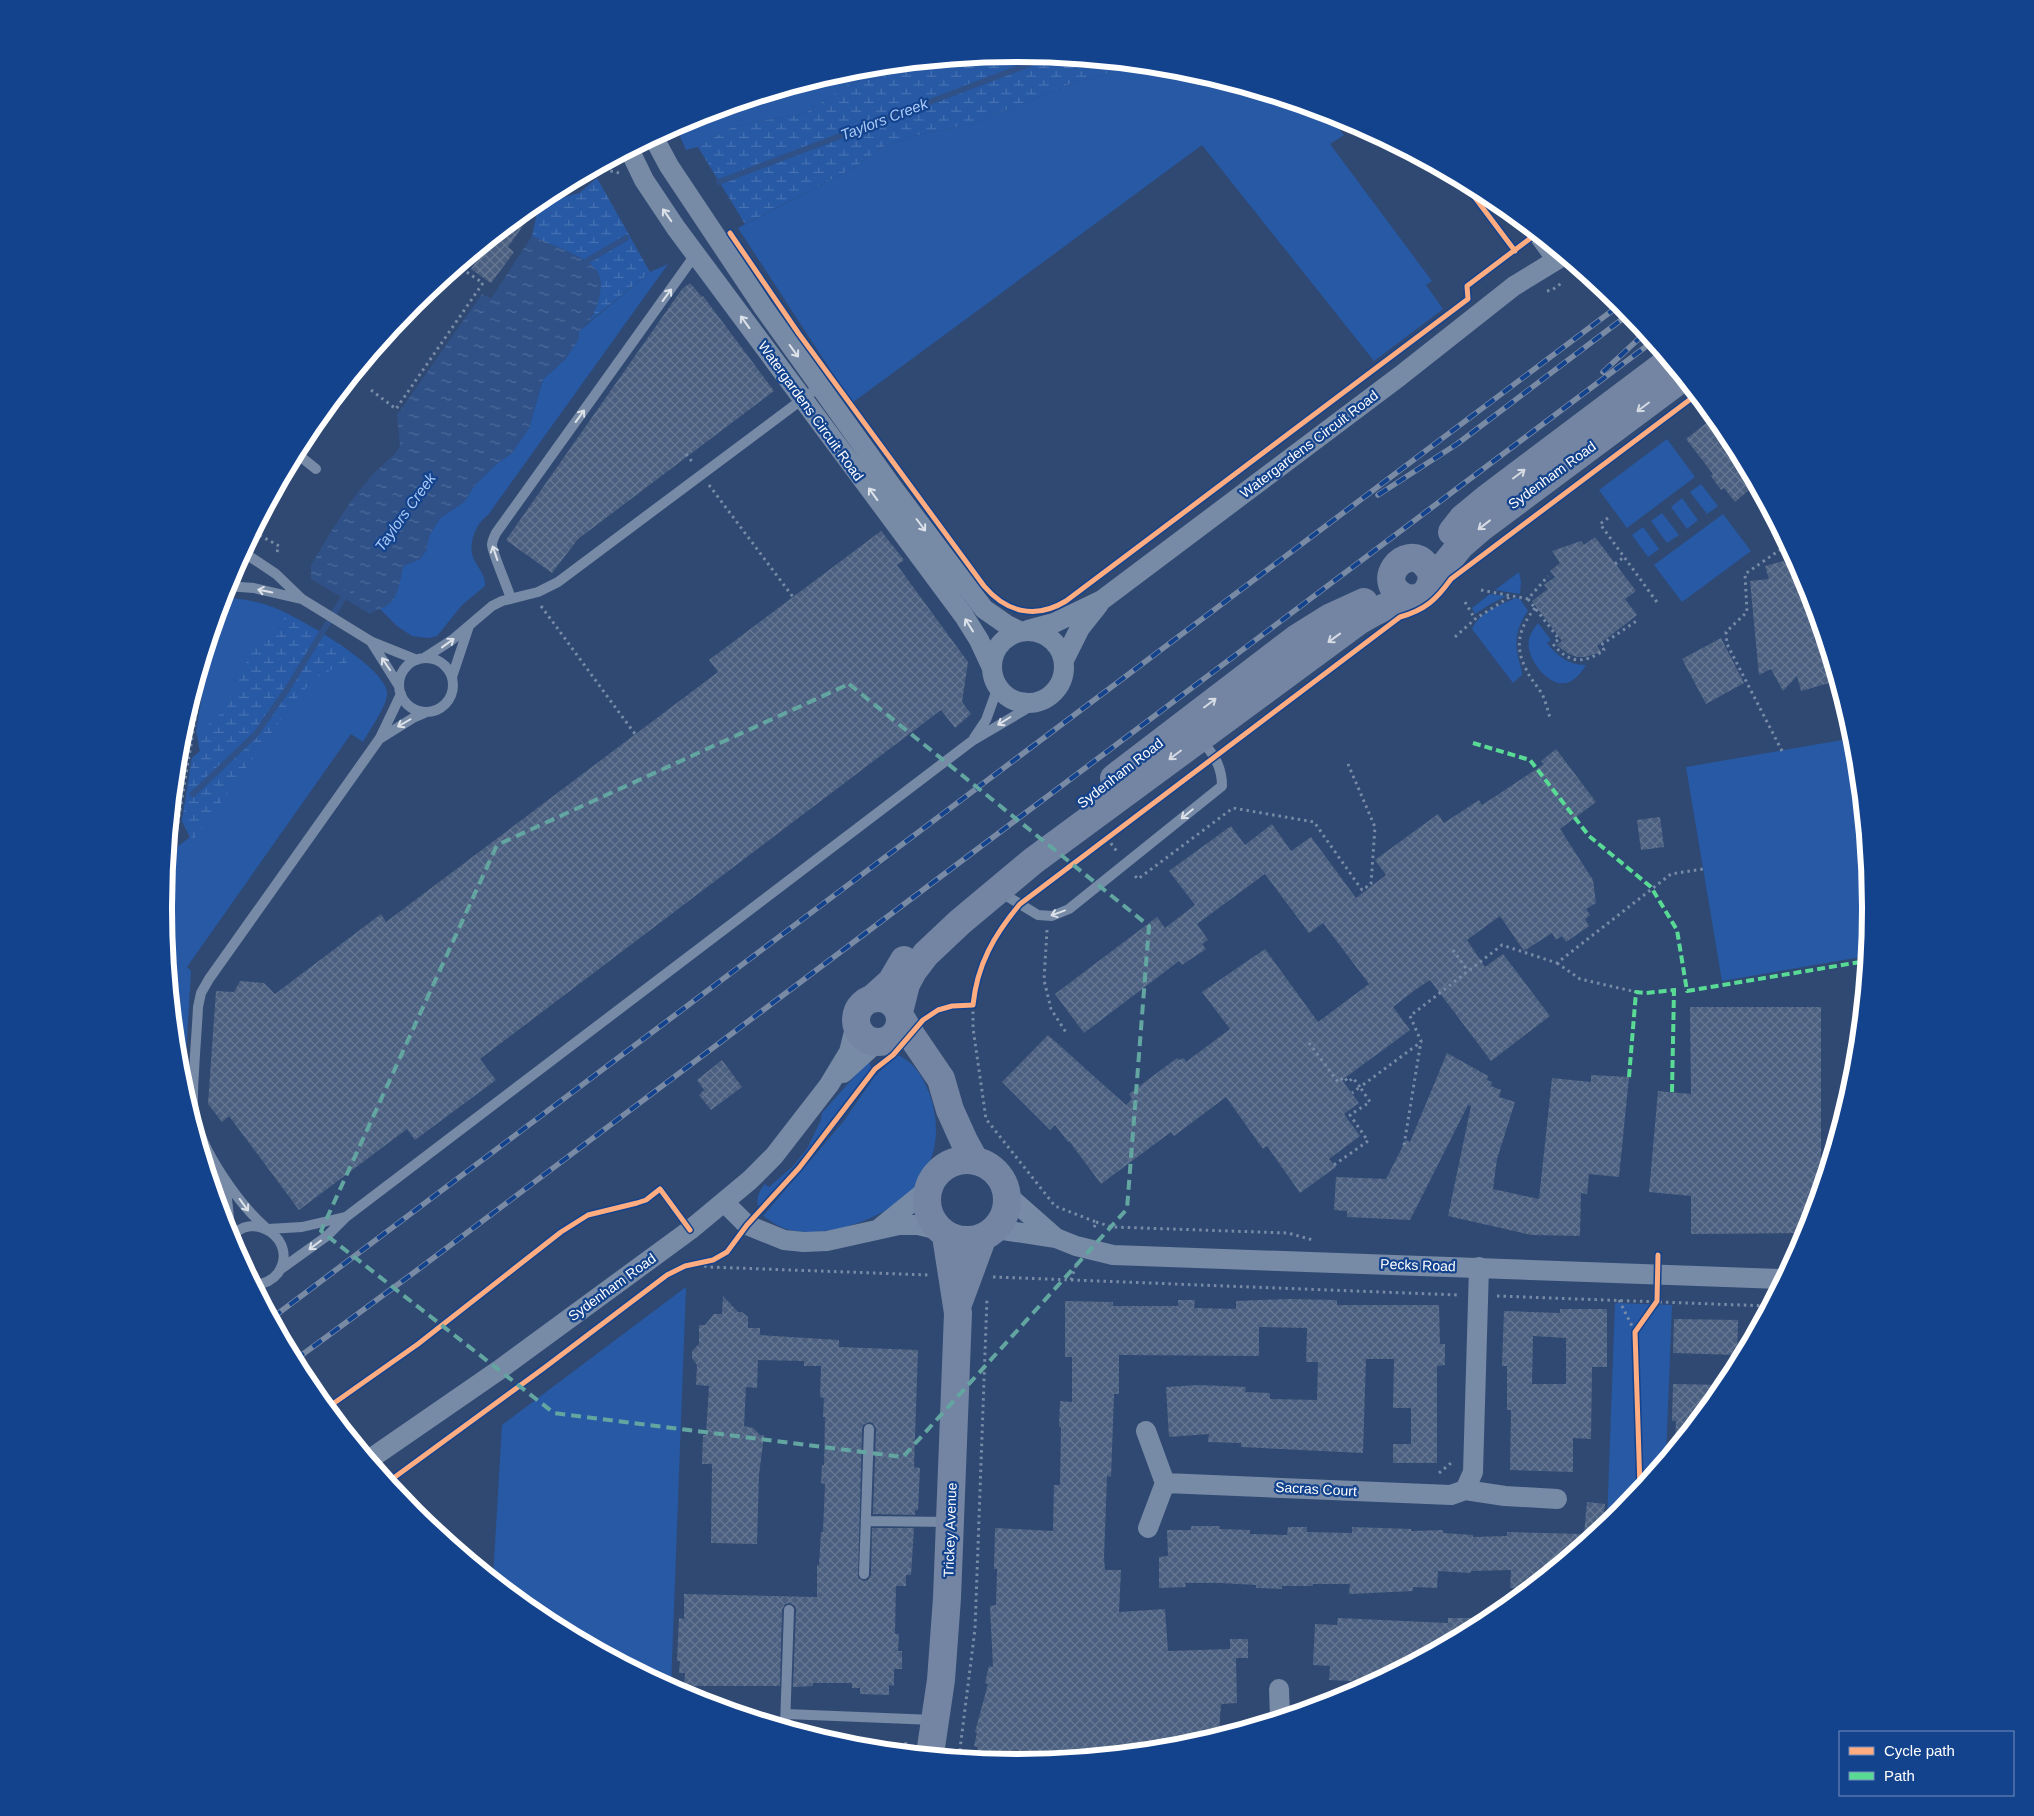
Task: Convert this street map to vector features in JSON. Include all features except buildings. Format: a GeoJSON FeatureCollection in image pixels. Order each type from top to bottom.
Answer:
{"type":"FeatureCollection","features":[{"type":"Feature","properties":{"kind":"street","name":"Watergardens Circuit Road"},"geometry":{"type":"LineString","coordinates":[[643,150],[659,204],[964,616],[979,640],[992,668]]}},
{"type":"Feature","properties":{"kind":"street","name":"Watergardens Circuit Road"},"geometry":{"type":"LineString","coordinates":[[644,150],[717,239],[763,307],[893,488],[984,609],[1007,625],[1024,631],[1054,622],[1102,600],[1400,376],[1553,254]]}},
{"type":"Feature","properties":{"kind":"street","name":"Sydenham Road"},"geometry":{"type":"LineString","coordinates":[[1415,558],[1431,553],[1443,545],[1463,518],[1486,499],[1664,365]]}},
{"type":"Feature","properties":{"kind":"street","name":"Sydenham Road"},"geometry":{"type":"LineString","coordinates":[[1432,581],[1460,546],[1482,527],[1678,381]]}},
{"type":"Feature","properties":{"kind":"street"},"geometry":{"type":"LineString","coordinates":[[1409,558],[1415,558],[1421,560],[1430,569],[1432,581],[1425,594],[1415,599],[1407,598],[1397,592],[1393,588],[1391,576],[1397,564],[1409,558]]}},
{"type":"Feature","properties":{"kind":"street","name":"Sydenham Road"},"geometry":{"type":"LineString","coordinates":[[899,1014],[906,984],[926,954],[997,890],[1190,731],[1297,638],[1329,618],[1370,599],[1380,591],[1391,576]]}},
{"type":"Feature","properties":{"kind":"street","name":"Sydenham Road"},"geometry":{"type":"LineString","coordinates":[[872,999],[891,982],[922,937],[958,903],[1190,731],[1360,620],[1407,598]]}},
{"type":"Feature","properties":{"kind":"street","name":"Watergardens Circuit Road"},"geometry":{"type":"LineString","coordinates":[[1064,660],[1080,628],[1102,600]]}},
{"type":"Feature","properties":{"kind":"street"},"geometry":{"type":"LineString","coordinates":[[1024,631],[1041,632],[1052,639],[1059,648],[1064,660],[1064,671],[1056,690],[1038,702],[1016,701],[1006,695],[998,687],[992,668],[995,652],[999,645],[1012,634],[1024,631]]}},
{"type":"Feature","properties":{"kind":"street"},"geometry":{"type":"LineString","coordinates":[[930,1064],[908,1050],[871,1041],[861,1035],[856,1024],[856,1018],[861,1006],[872,999],[885,999],[895,1006],[945,1088],[950,1110],[975,1160]]}},
{"type":"Feature","properties":{"kind":"street"},"geometry":{"type":"LineString","coordinates":[[881,1042],[893,1037],[898,1029],[899,1014]]}},
{"type":"Feature","properties":{"kind":"street","name":"Sydenham Road"},"geometry":{"type":"LineString","coordinates":[[374,1457],[508,1364],[690,1230],[724,1202],[774,1156],[829,1085],[849,1052],[856,1024]]}},
{"type":"Feature","properties":{"kind":"street","name":"Sydenham Road"},"geometry":{"type":"LineString","coordinates":[[829,1085],[881,1042]]}},
{"type":"Feature","properties":{"kind":"street"},"geometry":{"type":"LineString","coordinates":[[943,1233],[932,1222],[928,1211],[931,1183],[941,1158],[950,1110]]}},
{"type":"Feature","properties":{"kind":"street"},"geometry":{"type":"LineString","coordinates":[[724,1202],[747,1224],[784,1240],[804,1242],[826,1241],[862,1234],[879,1228],[918,1225],[958,1240],[970,1241],[989,1234],[1003,1219],[1007,1207],[1004,1183],[987,1165],[975,1160],[952,1162],[942,1169],[931,1183],[879,1228]]}},
{"type":"Feature","properties":{"kind":"street","name":"Pecks Road"},"geometry":{"type":"LineString","coordinates":[[1007,1195],[1056,1238]]}},
{"type":"Feature","properties":{"kind":"street","name":"Pecks Road"},"geometry":{"type":"LineString","coordinates":[[989,1234],[1021,1231],[1056,1238],[1076,1246],[1113,1255],[1777,1278]]}},
{"type":"Feature","properties":{"kind":"street","name":"Trickey Avenue"},"geometry":{"type":"LineString","coordinates":[[931,1749],[941,1680],[947,1598],[958,1305],[943,1233]]}},
{"type":"Feature","properties":{"kind":"street","name":"Trickey Avenue"},"geometry":{"type":"LineString","coordinates":[[958,1305],[989,1234]]}},
{"type":"Feature","properties":{"kind":"street"},"geometry":{"type":"LineString","coordinates":[[1465,1490],[1473,1472],[1479,1267]]}},
{"type":"Feature","properties":{"kind":"street"},"geometry":{"type":"LineString","coordinates":[[1146,1431],[1165,1483],[1148,1528]]}},
{"type":"Feature","properties":{"kind":"street","name":"Sacras Court"},"geometry":{"type":"LineString","coordinates":[[1165,1483],[1451,1495],[1465,1490],[1506,1496],[1557,1499]]}},
{"type":"Feature","properties":{"kind":"street"},"geometry":{"type":"LineString","coordinates":[[1279,1689],[1281,1712]]}},
{"type":"Feature","properties":{"kind":"lane"},"geometry":{"type":"LineString","coordinates":[[511,599],[492,546],[496,533],[696,255]]}},
{"type":"Feature","properties":{"kind":"lane"},"geometry":{"type":"LineString","coordinates":[[193,1096],[198,1007],[201,993],[225,956],[380,738],[400,690],[404,670],[410,664],[452,640],[492,606],[538,592],[558,582],[820,386]]}},
{"type":"Feature","properties":{"kind":"lane"},"geometry":{"type":"LineString","coordinates":[[302,458],[316,469]]}},
{"type":"Feature","properties":{"kind":"lane"},"geometry":{"type":"LineString","coordinates":[[249,556],[276,574],[302,599],[372,642],[421,659],[433,659],[441,663],[452,677]]}},
{"type":"Feature","properties":{"kind":"lane"},"geometry":{"type":"LineString","coordinates":[[235,587],[254,588],[302,599]]}},
{"type":"Feature","properties":{"kind":"lane"},"geometry":{"type":"LineString","coordinates":[[380,738],[413,718],[443,706],[448,700],[452,692],[452,677],[470,625]]}},
{"type":"Feature","properties":{"kind":"lane"},"geometry":{"type":"LineString","coordinates":[[372,642],[405,702],[412,708],[429,712]]}},
{"type":"Feature","properties":{"kind":"lane"},"geometry":{"type":"LineString","coordinates":[[972,741],[986,720],[998,687]]}},
{"type":"Feature","properties":{"kind":"lane"},"geometry":{"type":"LineString","coordinates":[[260,1284],[275,1277],[281,1269],[327,1236],[346,1217],[972,741],[1038,702]]}},
{"type":"Feature","properties":{"kind":"lane"},"geometry":{"type":"LineString","coordinates":[[997,890],[1038,915],[1052,916],[1069,909],[1222,786],[1222,774],[1209,749],[1190,731]]}},
{"type":"Feature","properties":{"kind":"lane"},"geometry":{"type":"LineString","coordinates":[[204,1141],[225,1180],[252,1216],[281,1242],[284,1260],[281,1269]]}},
{"type":"Feature","properties":{"kind":"lane"},"geometry":{"type":"LineString","coordinates":[[225,1180],[228,1212]]}},
{"type":"Feature","properties":{"kind":"lane"},"geometry":{"type":"LineString","coordinates":[[237,1233],[247,1226],[266,1228],[302,1227],[346,1217]]}},
{"type":"Feature","properties":{"kind":"lane"},"geometry":{"type":"LineString","coordinates":[[864,1574],[869,1429]]}},
{"type":"Feature","properties":{"kind":"lane"},"geometry":{"type":"LineString","coordinates":[[866,1521],[950,1522]]}},
{"type":"Feature","properties":{"kind":"lane"},"geometry":{"type":"LineString","coordinates":[[785,1721],[789,1610]]}},
{"type":"Feature","properties":{"kind":"lane"},"geometry":{"type":"LineString","coordinates":[[786,1714],[935,1720]]}},
{"type":"Feature","properties":{"kind":"path"},"geometry":{"type":"LineString","coordinates":[[605,170],[620,173],[623,177]]}},
{"type":"Feature","properties":{"kind":"path"},"geometry":{"type":"LineString","coordinates":[[371,390],[396,409],[483,283],[463,270]]}},
{"type":"Feature","properties":{"kind":"path"},"geometry":{"type":"LineString","coordinates":[[686,454],[793,597]]}},
{"type":"Feature","properties":{"kind":"path"},"geometry":{"type":"LineString","coordinates":[[1608,518],[1600,524],[1659,605]]}},
{"type":"Feature","properties":{"kind":"path"},"geometry":{"type":"LineString","coordinates":[[1782,549],[1745,574],[1747,612],[1726,632],[1727,644],[1782,751]]}},
{"type":"Feature","properties":{"kind":"path"},"geometry":{"type":"LineString","coordinates":[[1615,564],[1624,557]]}},
{"type":"Feature","properties":{"kind":"path"},"geometry":{"type":"LineString","coordinates":[[1528,599],[1548,576]]}},
{"type":"Feature","properties":{"kind":"path"},"geometry":{"type":"LineString","coordinates":[[1481,590],[1528,599],[1559,639],[1553,644],[1560,653],[1571,659],[1593,658],[1604,650],[1601,645],[1638,620]]}},
{"type":"Feature","properties":{"kind":"path"},"geometry":{"type":"LineString","coordinates":[[538,592],[541,607],[635,734]]}},
{"type":"Feature","properties":{"kind":"path"},"geometry":{"type":"LineString","coordinates":[[1455,637],[1490,607],[1512,595]]}},
{"type":"Feature","properties":{"kind":"path"},"geometry":{"type":"LineString","coordinates":[[1465,602],[1475,619]]}},
{"type":"Feature","properties":{"kind":"path"},"geometry":{"type":"LineString","coordinates":[[1535,608],[1525,621],[1520,632],[1519,643],[1521,657],[1526,670],[1542,695],[1550,718]]}},
{"type":"Feature","properties":{"kind":"path"},"geometry":{"type":"LineString","coordinates":[[173,854],[202,681]]}},
{"type":"Feature","properties":{"kind":"path"},"geometry":{"type":"LineString","coordinates":[[1107,838],[1138,879],[1233,808],[1314,822],[1362,890],[1371,884],[1375,826],[1348,764]]}},
{"type":"Feature","properties":{"kind":"path"},"geometry":{"type":"LineString","coordinates":[[1099,844],[1114,832]]}},
{"type":"Feature","properties":{"kind":"path"},"geometry":{"type":"LineString","coordinates":[[1557,963],[1672,874],[1703,869]]}},
{"type":"Feature","properties":{"kind":"path"},"geometry":{"type":"LineString","coordinates":[[1048,916],[1044,980],[1051,1009],[1067,1034]]}},
{"type":"Feature","properties":{"kind":"path"},"geometry":{"type":"LineString","coordinates":[[1404,1145],[1421,1041],[1410,1016],[1502,945],[1557,963],[1580,979],[1636,992]]}},
{"type":"Feature","properties":{"kind":"path"},"geometry":{"type":"LineString","coordinates":[[1453,950],[1468,971]]}},
{"type":"Feature","properties":{"kind":"path"},"geometry":{"type":"LineString","coordinates":[[966,1006],[973,1005],[974,998]]}},
{"type":"Feature","properties":{"kind":"path"},"geometry":{"type":"LineString","coordinates":[[1352,1093],[1421,1041]]}},
{"type":"Feature","properties":{"kind":"path"},"geometry":{"type":"LineString","coordinates":[[1309,1043],[1338,1082],[1344,1077],[1348,1082],[1353,1078],[1370,1102],[1350,1115],[1368,1141],[1334,1165]]}},
{"type":"Feature","properties":{"kind":"path"},"geometry":{"type":"LineString","coordinates":[[691,1265],[713,1260]]}},
{"type":"Feature","properties":{"kind":"path"},"geometry":{"type":"LineString","coordinates":[[1651,1309],[1657,1301],[1657,1274]]}},
{"type":"Feature","properties":{"kind":"path"},"geometry":{"type":"LineString","coordinates":[[1071,1280],[1762,1306]]}},
{"type":"Feature","properties":{"kind":"path"},"geometry":{"type":"LineString","coordinates":[[960,1752],[975,1629],[987,1296]]}},
{"type":"Feature","properties":{"kind":"path"},"geometry":{"type":"LineString","coordinates":[[1619,1300],[1635,1332],[1636,1342]]}},
{"type":"Feature","properties":{"kind":"path"},"geometry":{"type":"LineString","coordinates":[[1635,1332],[1641,1324]]}},
{"type":"Feature","properties":{"kind":"path"},"geometry":{"type":"LineString","coordinates":[[1430,1473],[1440,1473],[1451,1463],[1452,1453]]}},
{"type":"Feature","properties":{"kind":"highlighted area"},"geometry":{"type":"Polygon","coordinates":[[[849,684],[1149,926],[1127,1209],[903,1457],[554,1413],[321,1231],[497,845],[849,684]]]}},
{"type":"Feature","properties":{"kind":"green space"},"geometry":{"type":"Polygon","coordinates":[[[1017,62],[1072,64],[1120,69],[1067,85],[974,123],[914,136],[882,147],[855,167],[745,224],[698,147],[728,129],[749,123],[804,114],[849,84],[916,69],[962,64],[1017,62]]]}},
{"type":"Feature","properties":{"kind":"green space"},"geometry":{"type":"Polygon","coordinates":[[[916,69],[849,84],[804,114],[749,123],[728,129],[698,147],[686,150],[679,134],[745,107],[798,91],[852,79],[916,69]]]}},
{"type":"Feature","properties":{"kind":"green space"},"geometry":{"type":"Polygon","coordinates":[[[1120,69],[1127,70],[1182,79],[1236,91],[1289,107],[1336,125],[1344,135],[1330,144],[1432,281],[1426,285],[1443,309],[1374,361],[1202,145],[852,403],[738,228],[855,167],[882,147],[914,136],[974,123],[1067,85],[1120,69]]]}},
{"type":"Feature","properties":{"kind":"green space"},"geometry":{"type":"Polygon","coordinates":[[[597,178],[650,272],[586,324],[594,314],[587,261],[532,236],[537,212],[557,199],[579,193],[597,178]]]}},
{"type":"Feature","properties":{"kind":"green space"},"geometry":{"type":"Polygon","coordinates":[[[668,264],[477,528],[472,540],[472,552],[484,578],[485,586],[462,605],[437,636],[428,638],[412,636],[397,626],[379,608],[391,601],[397,591],[403,566],[420,559],[426,551],[429,536],[440,518],[464,502],[475,485],[495,465],[512,453],[529,428],[543,379],[557,367],[579,331],[650,272],[668,264]]]}},
{"type":"Feature","properties":{"kind":"green space"},"geometry":{"type":"Polygon","coordinates":[[[1667,439],[1695,477],[1627,528],[1599,490],[1667,439]]]}},
{"type":"Feature","properties":{"kind":"green space"},"geometry":{"type":"Polygon","coordinates":[[[1701,484],[1718,506],[1707,514],[1690,492],[1701,484]]]}},
{"type":"Feature","properties":{"kind":"green space"},"geometry":{"type":"Polygon","coordinates":[[[1682,498],[1698,520],[1687,529],[1671,507],[1682,498]]]}},
{"type":"Feature","properties":{"kind":"green space"},"geometry":{"type":"Polygon","coordinates":[[[1662,513],[1679,535],[1667,543],[1651,521],[1662,513]]]}},
{"type":"Feature","properties":{"kind":"green space"},"geometry":{"type":"Polygon","coordinates":[[[1723,514],[1751,551],[1682,602],[1654,565],[1723,514]]]}},
{"type":"Feature","properties":{"kind":"green space"},"geometry":{"type":"Polygon","coordinates":[[[1643,527],[1659,549],[1648,557],[1632,535],[1643,527]]]}},
{"type":"Feature","properties":{"kind":"green space"},"geometry":{"type":"Polygon","coordinates":[[[1519,572],[1521,581],[1520,594],[1495,590],[1519,572]]]}},
{"type":"Feature","properties":{"kind":"green space"},"geometry":{"type":"Polygon","coordinates":[[[1490,594],[1506,596],[1475,614],[1472,608],[1490,594]]]}},
{"type":"Feature","properties":{"kind":"green space"},"geometry":{"type":"Polygon","coordinates":[[[231,598],[269,606],[287,613],[320,632],[371,668],[382,680],[387,691],[382,710],[363,742],[351,734],[187,967],[191,971],[186,1060],[173,963],[173,875],[178,846],[190,837],[182,821],[192,758],[200,751],[196,731],[207,665],[231,598]]]}},
{"type":"Feature","properties":{"kind":"green space"},"geometry":{"type":"Polygon","coordinates":[[[1515,598],[1520,599],[1528,611],[1519,627],[1517,638],[1518,659],[1522,675],[1513,683],[1472,629],[1485,613],[1515,598]]]}},
{"type":"Feature","properties":{"kind":"green space"},"geometry":{"type":"Polygon","coordinates":[[[289,615],[348,650],[348,662],[315,678],[296,699],[195,838],[190,837],[182,821],[192,758],[200,751],[197,734],[221,714],[229,704],[245,665],[255,648],[267,633],[289,615]]]}},
{"type":"Feature","properties":{"kind":"green space"},"geometry":{"type":"Polygon","coordinates":[[[1538,623],[1551,640],[1547,643],[1555,652],[1569,662],[1586,665],[1575,679],[1566,683],[1559,683],[1545,676],[1534,662],[1529,647],[1529,640],[1532,631],[1538,623]]]}},
{"type":"Feature","properties":{"kind":"green space"},"geometry":{"type":"Polygon","coordinates":[[[1845,740],[1855,798],[1861,853],[1861,957],[1722,981],[1686,767],[1845,740]]]}},
{"type":"Feature","properties":{"kind":"green space"},"geometry":{"type":"Polygon","coordinates":[[[897,1055],[913,1066],[925,1083],[935,1114],[934,1150],[919,1183],[892,1206],[876,1215],[841,1228],[806,1232],[790,1230],[779,1226],[763,1216],[843,1122],[875,1076],[897,1055]]]}},
{"type":"Feature","properties":{"kind":"green space"},"geometry":{"type":"Polygon","coordinates":[[[869,1060],[871,1068],[833,1121],[759,1208],[759,1192],[765,1184],[769,1187],[792,1167],[807,1149],[821,1120],[822,1113],[869,1060]]]}},
{"type":"Feature","properties":{"kind":"green space"},"geometry":{"type":"Polygon","coordinates":[[[686,1287],[671,1679],[594,1640],[547,1611],[493,1572],[502,1425],[686,1287]]]}},
{"type":"Feature","properties":{"kind":"green space"},"geometry":{"type":"Polygon","coordinates":[[[1615,1303],[1672,1305],[1666,1449],[1607,1513],[1615,1303]]]}},
{"type":"Feature","properties":{"kind":"water"},"geometry":{"type":"Polygon","coordinates":[[[532,236],[577,255],[597,271],[601,285],[595,310],[587,323],[579,331],[579,339],[565,360],[543,379],[529,428],[512,453],[495,465],[475,485],[464,502],[440,518],[429,536],[426,551],[420,559],[403,566],[395,597],[386,606],[370,614],[311,579],[311,565],[352,500],[373,474],[395,454],[400,446],[397,415],[482,294],[491,299],[532,236]]]}},
{"type":"Feature","properties":{"kind":"waterway","name":"Taylors Creek"},"geometry":{"type":"LineString","coordinates":[[719,182],[1033,63]]}},
{"type":"Feature","properties":{"kind":"waterway","name":"Taylors Creek"},"geometry":{"type":"LineString","coordinates":[[582,268],[587,261],[626,238]]}},
{"type":"Feature","properties":{"kind":"waterway","name":"Taylors Creek"},"geometry":{"type":"LineString","coordinates":[[193,794],[256,734],[288,688],[347,592]]}},
{"type":"Feature","properties":{"kind":"railway"},"geometry":{"type":"LineString","coordinates":[[276,1315],[1614,309]]}},
{"type":"Feature","properties":{"kind":"railway"},"geometry":{"type":"LineString","coordinates":[[1378,495],[1457,444],[1623,319]]}},
{"type":"Feature","properties":{"kind":"railway"},"geometry":{"type":"LineString","coordinates":[[1603,372],[1640,337]]}},
{"type":"Feature","properties":{"kind":"railway"},"geometry":{"type":"LineString","coordinates":[[300,1356],[1648,345]]}},
{"type":"Feature","properties":{"kind":"marked path"},"geometry":{"type":"LineString","coordinates":[[1473,743],[1530,760],[1589,836],[1651,887],[1677,930],[1687,991],[1861,962]]}},
{"type":"Feature","properties":{"kind":"marked path"},"geometry":{"type":"LineString","coordinates":[[1629,1077],[1636,992],[1646,993],[1674,990]]}},
{"type":"Feature","properties":{"kind":"marked path"},"geometry":{"type":"LineString","coordinates":[[1672,1092],[1674,990],[1679,990]]}},
{"type":"Feature","properties":{"kind":"cycle path"},"geometry":{"type":"LineString","coordinates":[[1475,198],[1515,251]]}},
{"type":"Feature","properties":{"kind":"cycle path"},"geometry":{"type":"LineString","coordinates":[[730,233],[799,334],[984,586],[993,595],[1011,607],[1032,611],[1054,607],[1066,601],[1468,299],[1467,286],[1532,237]]}},
{"type":"Feature","properties":{"kind":"cycle path"},"geometry":{"type":"LineString","coordinates":[[393,1478],[667,1275],[685,1266],[713,1260],[727,1252],[747,1225],[799,1168],[875,1069],[893,1055],[923,1020],[938,1010],[952,1006],[973,1005],[978,977],[988,951],[1002,927],[1020,904],[1400,617],[1416,611],[1429,603],[1451,579],[1692,398]]}},
{"type":"Feature","properties":{"kind":"cycle path"},"geometry":{"type":"LineString","coordinates":[[333,1404],[418,1344],[561,1232],[588,1215],[646,1200],[660,1189],[690,1230]]}},
{"type":"Feature","properties":{"kind":"cycle path"},"geometry":{"type":"LineString","coordinates":[[1640,1479],[1635,1332],[1657,1301],[1658,1255]]}}]}
